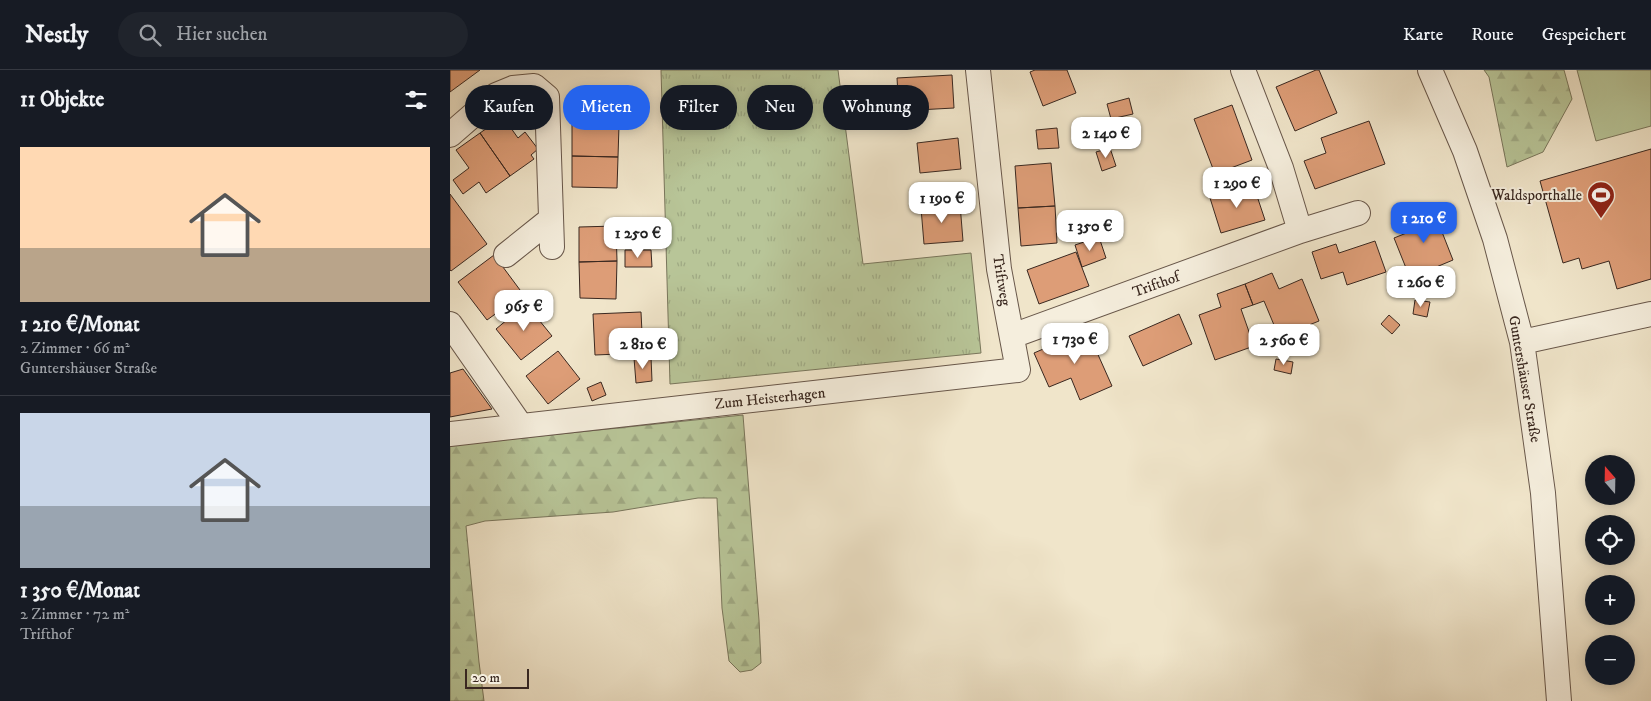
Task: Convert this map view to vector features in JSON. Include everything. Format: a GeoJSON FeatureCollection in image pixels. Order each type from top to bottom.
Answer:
{"type":"FeatureCollection","features":[{"type":"Feature","properties":{"kind":"street","name":"Triftweg"},"geometry":{"type":"LineString","coordinates":[[978,70],[999,269],[1018,370]]}},
{"type":"Feature","properties":{"kind":"street"},"geometry":{"type":"LineString","coordinates":[[1243,70],[1281,168],[1300,231]]}},
{"type":"Feature","properties":{"kind":"street","name":"Guntershäuser Straße"},"geometry":{"type":"LineString","coordinates":[[1430,70],[1465,151],[1495,239],[1522,342],[1543,493],[1559,701]]}},
{"type":"Feature","properties":{"kind":"street"},"geometry":{"type":"LineString","coordinates":[[450,135],[496,95],[513,88],[534,86],[547,97],[552,247]]}},
{"type":"Feature","properties":{"kind":"street","name":"Trifthof"},"geometry":{"type":"LineString","coordinates":[[1012,336],[1300,231],[1358,213]]}},
{"type":"Feature","properties":{"kind":"street"},"geometry":{"type":"LineString","coordinates":[[506,255],[551,219]]}},
{"type":"Feature","properties":{"kind":"street"},"geometry":{"type":"LineString","coordinates":[[1522,342],[1651,314]]}},
{"type":"Feature","properties":{"kind":"street"},"geometry":{"type":"LineString","coordinates":[[450,324],[521,426]]}},
{"type":"Feature","properties":{"kind":"street","name":"Zum Heisterhagen"},"geometry":{"type":"LineString","coordinates":[[450,434],[1018,370]]}},
{"type":"Feature","properties":{"kind":"green space"},"geometry":{"type":"Polygon","coordinates":[[[661,70],[838,70],[840,85],[823,85],[823,130],[846,130],[863,264],[971,253],[981,353],[670,384],[663,130],[737,130],[737,85],[661,85],[661,70]]]}},
{"type":"Feature","properties":{"kind":"green space"},"geometry":{"type":"Polygon","coordinates":[[[1484,70],[1564,70],[1572,99],[1543,152],[1507,167],[1489,77],[1484,70]]]}},
{"type":"Feature","properties":{"kind":"green space"},"geometry":{"type":"Polygon","coordinates":[[[1577,70],[1651,70],[1651,126],[1596,141],[1577,70]]]}},
{"type":"Feature","properties":{"kind":"green space"},"geometry":{"type":"Polygon","coordinates":[[[743,415],[761,663],[752,670],[740,672],[729,661],[722,608],[717,498],[698,498],[613,512],[485,521],[466,526],[484,701],[450,701],[450,444],[743,415]]]}},
{"type":"Feature","properties":{"kind":"building"},"geometry":{"type":"Polygon","coordinates":[[[450,70],[480,70],[450,92],[450,70]]]}},
{"type":"Feature","properties":{"kind":"building"},"geometry":{"type":"Polygon","coordinates":[[[1035,70],[1067,70],[1076,93],[1043,106],[1030,72],[1035,70]]]}},
{"type":"Feature","properties":{"kind":"building"},"geometry":{"type":"Polygon","coordinates":[[[1319,70],[1337,113],[1295,131],[1276,87],[1319,70]]]}},
{"type":"Feature","properties":{"kind":"building"},"geometry":{"type":"Polygon","coordinates":[[[952,75],[954,108],[929,109],[929,85],[897,85],[897,78],[952,75]]]}},
{"type":"Feature","properties":{"kind":"building"},"geometry":{"type":"Polygon","coordinates":[[[1129,98],[1133,114],[1111,119],[1107,104],[1129,98]]]}},
{"type":"Feature","properties":{"kind":"building"},"geometry":{"type":"Polygon","coordinates":[[[1232,105],[1252,160],[1215,174],[1194,119],[1232,105]]]}},
{"type":"Feature","properties":{"kind":"building"},"geometry":{"type":"Polygon","coordinates":[[[1369,121],[1385,164],[1315,189],[1304,161],[1326,153],[1321,138],[1369,121]]]}},
{"type":"Feature","properties":{"kind":"building"},"geometry":{"type":"Polygon","coordinates":[[[1057,128],[1059,148],[1038,149],[1036,130],[1057,128]]]}},
{"type":"Feature","properties":{"kind":"building"},"geometry":{"type":"Polygon","coordinates":[[[484,130],[512,130],[518,138],[525,132],[538,149],[531,155],[534,159],[510,176],[480,133],[484,130]]]}},
{"type":"Feature","properties":{"kind":"building"},"geometry":{"type":"Polygon","coordinates":[[[572,130],[619,130],[618,157],[572,156],[572,130]]]}},
{"type":"Feature","properties":{"kind":"building"},"geometry":{"type":"Polygon","coordinates":[[[480,133],[510,176],[486,193],[479,182],[463,194],[453,180],[469,168],[456,150],[480,133]]]}},
{"type":"Feature","properties":{"kind":"building"},"geometry":{"type":"Polygon","coordinates":[[[958,138],[961,169],[920,173],[917,143],[958,138]]]}},
{"type":"Feature","properties":{"kind":"building"},"geometry":{"type":"Polygon","coordinates":[[[1110,148],[1116,166],[1102,171],[1096,152],[1110,148]]]}},
{"type":"Feature","properties":{"kind":"building","name":"Waldsporthalle"},"geometry":{"type":"Polygon","coordinates":[[[1651,149],[1651,279],[1617,289],[1609,261],[1582,269],[1579,258],[1563,263],[1540,181],[1651,149]]]}},
{"type":"Feature","properties":{"kind":"building"},"geometry":{"type":"Polygon","coordinates":[[[572,156],[618,157],[617,188],[572,187],[572,156]]]}},
{"type":"Feature","properties":{"kind":"building"},"geometry":{"type":"Polygon","coordinates":[[[1051,163],[1055,206],[1018,208],[1015,166],[1051,163]]]}},
{"type":"Feature","properties":{"kind":"building"},"geometry":{"type":"Polygon","coordinates":[[[1253,184],[1265,220],[1221,233],[1210,198],[1253,184]]]}},
{"type":"Feature","properties":{"kind":"building"},"geometry":{"type":"Polygon","coordinates":[[[450,194],[487,244],[451,271],[450,270],[450,194]]]}},
{"type":"Feature","properties":{"kind":"building"},"geometry":{"type":"Polygon","coordinates":[[[960,204],[963,241],[924,244],[921,208],[960,204]]]}},
{"type":"Feature","properties":{"kind":"building"},"geometry":{"type":"Polygon","coordinates":[[[1431,204],[1453,260],[1410,278],[1394,238],[1419,228],[1413,212],[1431,204]]]}},
{"type":"Feature","properties":{"kind":"building"},"geometry":{"type":"Polygon","coordinates":[[[1055,206],[1057,243],[1021,246],[1018,208],[1055,206]]]}},
{"type":"Feature","properties":{"kind":"building"},"geometry":{"type":"Polygon","coordinates":[[[616,226],[617,261],[579,262],[579,227],[616,226]]]}},
{"type":"Feature","properties":{"kind":"building"},"geometry":{"type":"Polygon","coordinates":[[[1099,237],[1106,258],[1082,267],[1075,245],[1099,237]]]}},
{"type":"Feature","properties":{"kind":"building"},"geometry":{"type":"Polygon","coordinates":[[[1375,241],[1386,272],[1347,285],[1343,272],[1321,279],[1312,252],[1336,244],[1339,253],[1375,241]]]}},
{"type":"Feature","properties":{"kind":"building"},"geometry":{"type":"Polygon","coordinates":[[[625,250],[651,250],[652,267],[625,267],[625,250]]]}},
{"type":"Feature","properties":{"kind":"building"},"geometry":{"type":"Polygon","coordinates":[[[1076,252],[1089,286],[1039,304],[1027,270],[1076,252]]]}},
{"type":"Feature","properties":{"kind":"building"},"geometry":{"type":"Polygon","coordinates":[[[494,255],[523,294],[487,320],[458,282],[494,255]]]}},
{"type":"Feature","properties":{"kind":"building"},"geometry":{"type":"Polygon","coordinates":[[[617,261],[616,299],[580,298],[579,262],[617,261]]]}},
{"type":"Feature","properties":{"kind":"building"},"geometry":{"type":"Polygon","coordinates":[[[1272,273],[1279,289],[1302,279],[1319,321],[1279,337],[1264,301],[1253,305],[1245,284],[1272,273]]]}},
{"type":"Feature","properties":{"kind":"building"},"geometry":{"type":"Polygon","coordinates":[[[1245,284],[1253,305],[1241,309],[1254,346],[1215,360],[1199,315],[1221,307],[1217,294],[1245,284]]]}},
{"type":"Feature","properties":{"kind":"building"},"geometry":{"type":"Polygon","coordinates":[[[1415,300],[1430,302],[1427,317],[1413,314],[1415,300]]]}},
{"type":"Feature","properties":{"kind":"building"},"geometry":{"type":"Polygon","coordinates":[[[526,304],[552,336],[521,360],[496,329],[526,304]]]}},
{"type":"Feature","properties":{"kind":"building"},"geometry":{"type":"Polygon","coordinates":[[[641,312],[643,353],[595,355],[593,314],[641,312]]]}},
{"type":"Feature","properties":{"kind":"building"},"geometry":{"type":"Polygon","coordinates":[[[1179,314],[1192,344],[1143,366],[1129,336],[1179,314]]]}},
{"type":"Feature","properties":{"kind":"building"},"geometry":{"type":"Polygon","coordinates":[[[1389,315],[1400,325],[1392,334],[1381,324],[1389,315]]]}},
{"type":"Feature","properties":{"kind":"building"},"geometry":{"type":"Polygon","coordinates":[[[1087,330],[1112,386],[1080,400],[1071,378],[1049,387],[1034,353],[1087,330]]]}},
{"type":"Feature","properties":{"kind":"building"},"geometry":{"type":"Polygon","coordinates":[[[558,351],[580,379],[548,404],[526,376],[558,351]]]}},
{"type":"Feature","properties":{"kind":"building"},"geometry":{"type":"Polygon","coordinates":[[[651,357],[652,381],[636,383],[634,358],[651,357]]]}},
{"type":"Feature","properties":{"kind":"building"},"geometry":{"type":"Polygon","coordinates":[[[1276,359],[1293,362],[1291,374],[1274,370],[1276,359]]]}},
{"type":"Feature","properties":{"kind":"building"},"geometry":{"type":"Polygon","coordinates":[[[463,369],[492,409],[450,417],[450,373],[463,369]]]}},
{"type":"Feature","properties":{"kind":"building"},"geometry":{"type":"Polygon","coordinates":[[[601,382],[606,395],[592,401],[587,388],[601,382]]]}},
{"type":"Feature","properties":{"kind":"place","name":"Waldsporthalle"},"geometry":{"type":"Point","coordinates":[1601,219]}}]}
